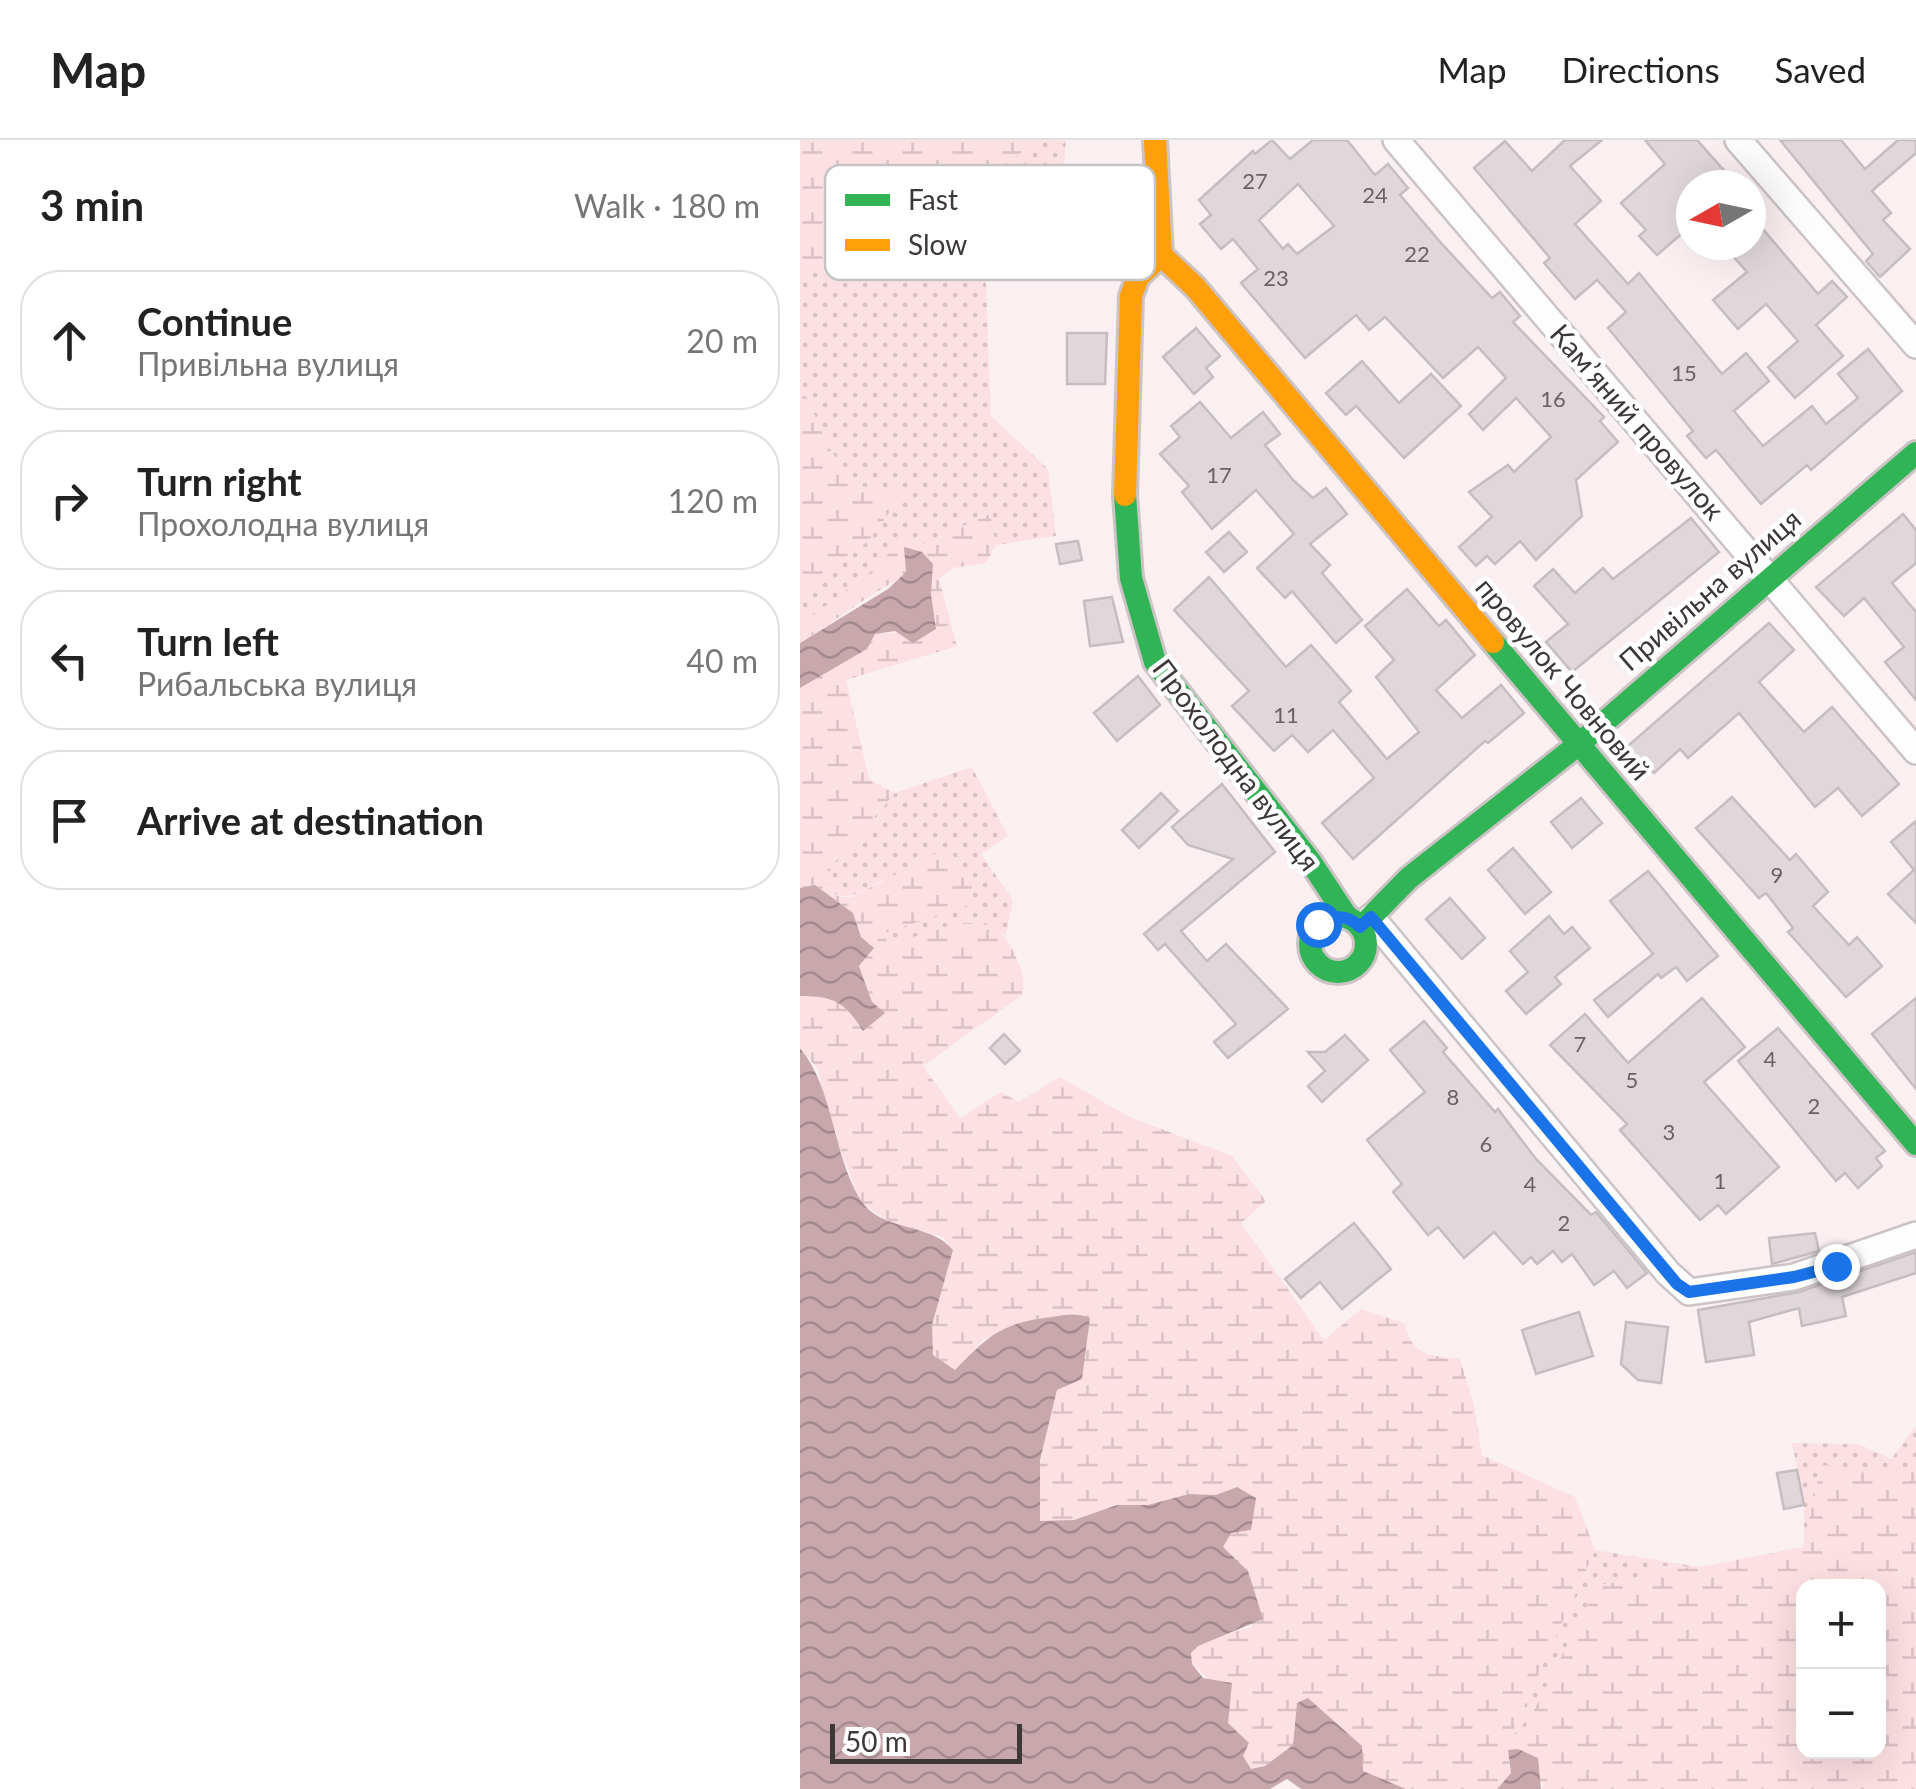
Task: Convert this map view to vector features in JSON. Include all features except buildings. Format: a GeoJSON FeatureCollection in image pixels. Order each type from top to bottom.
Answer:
{"type":"FeatureCollection","features":[{"type":"Feature","properties":{"kind":"street"},"geometry":{"type":"LineString","coordinates":[[1156,140],[1161,255]]}},
{"type":"Feature","properties":{"kind":"street","name":"Камʼяний провулок"},"geometry":{"type":"LineString","coordinates":[[1396,140],[1916,751]]}},
{"type":"Feature","properties":{"kind":"street"},"geometry":{"type":"LineString","coordinates":[[1738,140],[1916,345]]}},
{"type":"Feature","properties":{"kind":"street","name":"провулок Човновий"},"geometry":{"type":"LineString","coordinates":[[1161,255],[1195,287],[1916,1144]]}},
{"type":"Feature","properties":{"kind":"street","name":"Прохолодна вулиця"},"geometry":{"type":"LineString","coordinates":[[1155,261],[1161,255]]}},
{"type":"Feature","properties":{"kind":"street","name":"Прохолодна вулиця"},"geometry":{"type":"LineString","coordinates":[[1137,280],[1131,296],[1124,502],[1142,634],[1155,662],[1310,861],[1668,1273],[1689,1292],[1794,1277],[1916,1235]]}},
{"type":"Feature","properties":{"kind":"street","name":"Привільна вулиця"},"geometry":{"type":"LineString","coordinates":[[1360,920],[1579,744],[1916,453]]}},
{"type":"Feature","properties":{"kind":"green space"},"geometry":{"type":"Polygon","coordinates":[[[800,140],[1041,140],[1002,165],[825,165],[825,270],[800,268],[800,140]]]}},
{"type":"Feature","properties":{"kind":"green space"},"geometry":{"type":"Polygon","coordinates":[[[1041,140],[1066,140],[1064,165],[1002,165],[1041,140]]]}},
{"type":"Feature","properties":{"kind":"green space"},"geometry":{"type":"Polygon","coordinates":[[[800,268],[825,270],[825,280],[986,280],[991,416],[1048,469],[1056,536],[996,545],[989,514],[924,544],[902,540],[869,573],[800,625],[800,592],[868,541],[903,494],[860,486],[832,453],[800,384],[800,268]]]}},
{"type":"Feature","properties":{"kind":"green space"},"geometry":{"type":"Polygon","coordinates":[[[800,384],[832,453],[860,486],[904,493],[868,541],[800,592],[800,384]]]}},
{"type":"Feature","properties":{"kind":"green space"},"geometry":{"type":"Polygon","coordinates":[[[990,514],[996,545],[986,563],[953,568],[939,579],[957,646],[846,680],[869,779],[895,793],[824,877],[833,893],[852,897],[948,847],[972,886],[968,905],[882,934],[890,945],[957,924],[974,923],[1002,934],[1012,949],[1023,977],[1022,995],[923,1066],[960,1118],[1001,1092],[1019,1102],[1059,1077],[1130,1117],[1232,1156],[1266,1201],[1241,1223],[1324,1340],[1361,1309],[1404,1323],[1412,1342],[1423,1352],[1460,1359],[1474,1405],[1482,1455],[1575,1497],[1595,1550],[1512,1733],[1521,1736],[1598,1585],[1649,1577],[1656,1566],[1699,1567],[1803,1547],[1821,1465],[1900,1473],[1916,1460],[1916,1789],[1541,1789],[1544,1785],[1508,1750],[1511,1773],[1497,1789],[1406,1789],[1362,1771],[1297,1704],[1293,1745],[1265,1766],[1251,1770],[1242,1756],[1248,1743],[1228,1723],[1228,1698],[1192,1664],[1191,1653],[1211,1639],[1251,1628],[1248,1571],[1223,1547],[1230,1533],[1237,1487],[1216,1495],[1189,1494],[1148,1505],[1117,1505],[1074,1520],[1040,1522],[1040,1460],[1057,1390],[1082,1379],[1076,1313],[984,1339],[955,1370],[933,1355],[932,1325],[953,1250],[943,1237],[894,1224],[861,1203],[829,1119],[818,1069],[800,1048],[800,996],[832,996],[849,1008],[872,1002],[859,966],[874,948],[861,937],[853,913],[815,885],[800,888],[800,688],[867,649],[875,634],[936,629],[931,594],[933,564],[883,588],[800,643],[800,625],[869,573],[902,540],[924,544],[990,514]]]}},
{"type":"Feature","properties":{"kind":"green space"},"geometry":{"type":"Polygon","coordinates":[[[972,767],[1008,836],[981,854],[1013,900],[1006,935],[990,928],[961,925],[889,945],[880,933],[968,905],[884,879],[858,893],[842,896],[828,887],[823,877],[895,793],[972,767]]]}},
{"type":"Feature","properties":{"kind":"green space"},"geometry":{"type":"Polygon","coordinates":[[[1916,1426],[1916,1460],[1804,1547],[1804,1505],[1792,1443],[1858,1444],[1891,1459],[1916,1426]]]}},
{"type":"Feature","properties":{"kind":"green space"},"geometry":{"type":"Polygon","coordinates":[[[1595,1550],[1699,1567],[1656,1566],[1650,1577],[1598,1585],[1521,1736],[1512,1733],[1595,1550]]]}},
{"type":"Feature","properties":{"kind":"water"},"geometry":{"type":"Polygon","coordinates":[[[904,547],[922,552],[933,564],[931,594],[936,629],[913,643],[895,631],[875,634],[867,649],[800,688],[800,643],[888,589],[906,572],[904,547]]]}},
{"type":"Feature","properties":{"kind":"water"},"geometry":{"type":"Polygon","coordinates":[[[815,885],[853,913],[861,937],[874,948],[859,966],[872,1002],[885,1013],[863,1031],[838,1003],[822,997],[800,996],[800,888],[815,885]]]}},
{"type":"Feature","properties":{"kind":"water"},"geometry":{"type":"Polygon","coordinates":[[[800,1048],[820,1082],[860,1199],[879,1217],[932,1235],[953,1250],[932,1325],[933,1355],[955,1370],[987,1339],[1008,1327],[1066,1315],[1090,1318],[1082,1379],[1057,1390],[1040,1460],[1040,1521],[1074,1520],[1117,1505],[1148,1505],[1189,1494],[1216,1495],[1237,1487],[1256,1498],[1251,1530],[1231,1533],[1223,1547],[1248,1571],[1263,1619],[1198,1646],[1191,1653],[1192,1664],[1203,1678],[1232,1683],[1228,1723],[1249,1743],[1243,1756],[1251,1769],[1265,1766],[1293,1745],[1297,1703],[1308,1698],[1362,1746],[1363,1771],[1406,1789],[1301,1789],[1287,1779],[1270,1789],[800,1789],[800,1048]]]}},
{"type":"Feature","properties":{"kind":"water"},"geometry":{"type":"Polygon","coordinates":[[[1518,1749],[1538,1758],[1541,1789],[1497,1789],[1511,1773],[1508,1750],[1518,1749]]]}},
{"type":"Feature","properties":{"kind":"traffic: fast"},"geometry":{"type":"LineString","coordinates":[[1361,927],[1409,878],[1579,744],[1916,453]]}},
{"type":"Feature","properties":{"kind":"traffic: fast"},"geometry":{"type":"LineString","coordinates":[[1125,495],[1131,578],[1155,662],[1310,861],[1347,917]]}},
{"type":"Feature","properties":{"kind":"traffic: fast"},"geometry":{"type":"LineString","coordinates":[[1493,642],[1916,1144]]}},
{"type":"Feature","properties":{"kind":"traffic: fast"},"geometry":{"type":"LineString","coordinates":[[1338,916],[1358,924],[1366,944],[1358,964],[1338,972],[1318,964],[1310,944],[1318,924],[1338,916]]}},
{"type":"Feature","properties":{"kind":"traffic: slow"},"geometry":{"type":"LineString","coordinates":[[1155,140],[1161,255],[1155,261]]}},
{"type":"Feature","properties":{"kind":"traffic: slow"},"geometry":{"type":"LineString","coordinates":[[1161,255],[1195,287],[1493,642]]}},
{"type":"Feature","properties":{"kind":"traffic: slow"},"geometry":{"type":"LineString","coordinates":[[1125,495],[1131,296],[1137,280]]}},
{"type":"Feature","properties":{"kind":"route"},"geometry":{"type":"LineString","coordinates":[[1318,924],[1332,916],[1347,917],[1360,927],[1371,917],[1677,1284],[1689,1292],[1794,1277],[1836,1266]]}}]}
